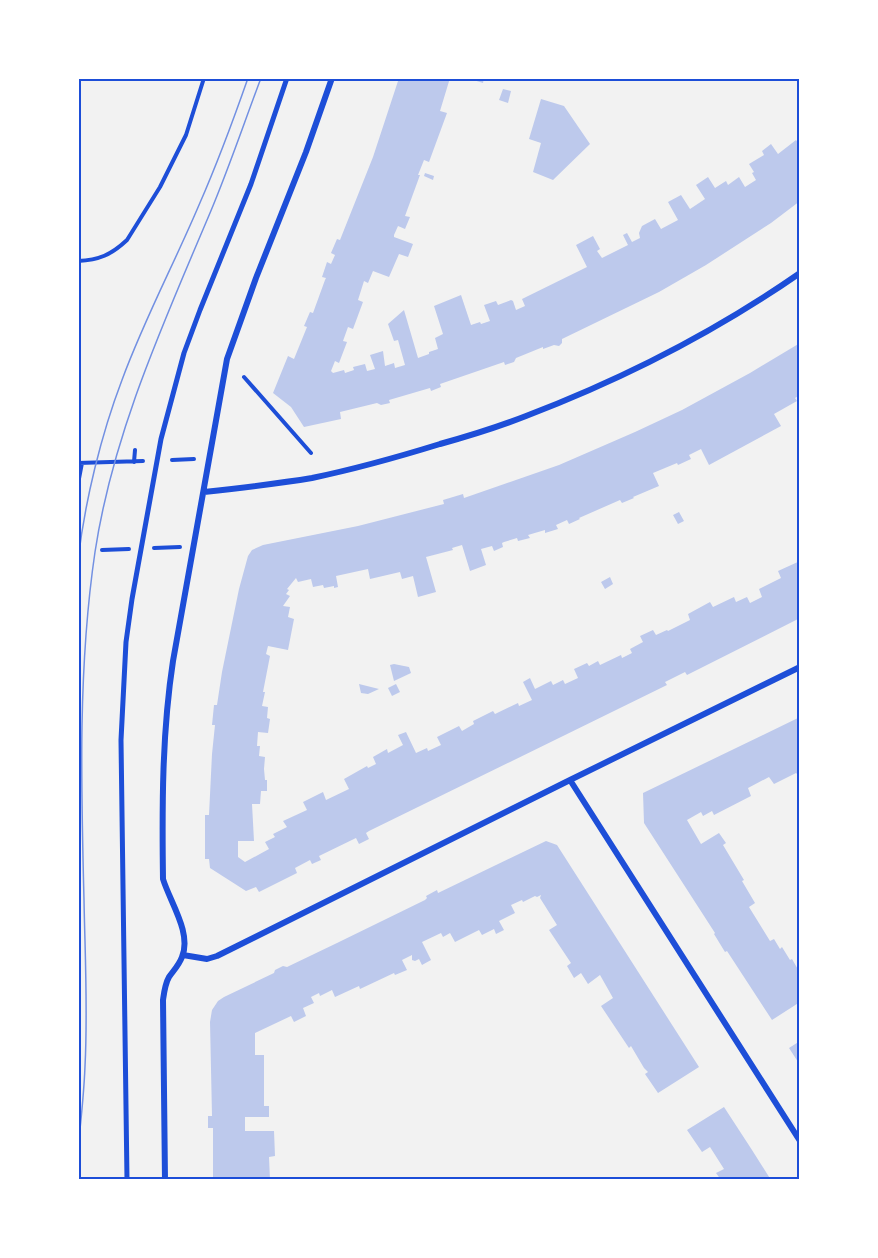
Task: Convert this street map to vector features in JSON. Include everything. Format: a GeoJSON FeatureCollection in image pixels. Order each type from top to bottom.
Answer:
{"type":"FeatureCollection","features":[{"type":"Feature","properties":{"kind":"street"},"geometry":{"type":"LineString","coordinates":[[127,1180],[121,740],[126,642],[132,599],[161,439],[184,353],[251,184],[287,78]]}},
{"type":"Feature","properties":{"kind":"street"},"geometry":{"type":"LineString","coordinates":[[165,1180],[163,1000],[169,977],[178,966],[185,943],[163,879],[162,784],[172,661],[227,359],[332,78]]}},
{"type":"Feature","properties":{"kind":"street"},"geometry":{"type":"LineString","coordinates":[[204,492],[311,478],[359,467],[525,417],[620,376],[688,343],[800,273]]}},
{"type":"Feature","properties":{"kind":"street"},"geometry":{"type":"LineString","coordinates":[[183,955],[207,959],[217,956],[800,667]]}},
{"type":"Feature","properties":{"kind":"street"},"geometry":{"type":"LineString","coordinates":[[570,780],[800,1141]]}},
{"type":"Feature","properties":{"kind":"path"},"geometry":{"type":"LineString","coordinates":[[78,261],[103,257],[127,240],[160,187],[186,135],[204,78]]}},
{"type":"Feature","properties":{"kind":"path"},"geometry":{"type":"LineString","coordinates":[[244,377],[311,453]]}},
{"type":"Feature","properties":{"kind":"path"},"geometry":{"type":"LineString","coordinates":[[134,462],[135,450]]}},
{"type":"Feature","properties":{"kind":"path"},"geometry":{"type":"LineString","coordinates":[[78,484],[80,463],[121,462],[122,458]]}},
{"type":"Feature","properties":{"kind":"building"},"geometry":{"type":"Polygon","coordinates":[[[399,78],[450,78],[440,111],[447,113],[429,162],[424,160],[418,175],[420,175],[405,216],[410,217],[405,229],[398,226],[394,235],[394,237],[413,244],[408,257],[399,254],[389,277],[373,271],[368,283],[364,281],[358,300],[363,302],[353,329],[348,327],[343,341],[347,342],[339,363],[335,361],[331,371],[333,373],[344,370],[345,373],[354,370],[353,367],[365,364],[367,371],[375,369],[370,355],[383,351],[385,366],[394,363],[395,368],[405,365],[398,340],[394,341],[388,324],[404,310],[418,358],[438,349],[435,338],[443,334],[434,306],[461,295],[471,325],[490,321],[484,305],[496,301],[498,305],[511,300],[516,310],[525,306],[522,299],[587,267],[576,245],[593,236],[600,249],[597,251],[602,258],[628,245],[623,235],[627,233],[632,242],[640,238],[639,233],[642,226],[655,219],[661,229],[678,220],[668,202],[681,195],[690,209],[705,199],[696,185],[708,177],[715,188],[726,181],[728,185],[739,177],[745,187],[756,180],[749,164],[764,155],[762,151],[771,144],[778,154],[796,140],[800,145],[800,201],[771,223],[706,265],[659,292],[562,339],[559,346],[554,345],[543,349],[543,347],[516,358],[514,362],[505,365],[504,362],[440,384],[441,387],[431,391],[430,388],[389,400],[390,403],[381,405],[377,403],[340,412],[341,419],[304,427],[291,407],[273,393],[288,356],[294,359],[307,327],[304,326],[310,312],[313,313],[326,278],[322,277],[327,262],[331,264],[335,255],[331,253],[337,239],[340,240],[373,157],[399,78]]]}},
{"type":"Feature","properties":{"kind":"building"},"geometry":{"type":"Polygon","coordinates":[[[467,78],[484,78],[483,83],[467,78]]]}},
{"type":"Feature","properties":{"kind":"building"},"geometry":{"type":"Polygon","coordinates":[[[503,89],[511,91],[508,103],[499,100],[503,89]]]}},
{"type":"Feature","properties":{"kind":"building"},"geometry":{"type":"Polygon","coordinates":[[[541,99],[564,106],[590,144],[553,180],[533,172],[541,143],[529,139],[541,99]]]}},
{"type":"Feature","properties":{"kind":"building"},"geometry":{"type":"Polygon","coordinates":[[[425,173],[434,176],[433,180],[424,176],[425,173]]]}},
{"type":"Feature","properties":{"kind":"building"},"geometry":{"type":"Polygon","coordinates":[[[800,343],[800,395],[795,398],[797,401],[774,414],[781,426],[709,465],[701,449],[689,455],[691,459],[653,473],[659,486],[634,498],[622,503],[620,500],[569,524],[567,520],[556,525],[558,529],[528,535],[530,538],[518,541],[517,538],[504,542],[503,547],[494,551],[492,546],[481,549],[486,565],[470,571],[462,545],[452,548],[453,550],[426,557],[436,592],[418,597],[413,576],[402,579],[400,572],[370,579],[368,569],[336,576],[338,587],[334,588],[334,586],[324,588],[323,585],[313,587],[311,579],[298,582],[296,578],[287,589],[289,590],[286,594],[290,596],[283,606],[290,607],[288,617],[294,619],[288,650],[268,646],[266,654],[270,656],[262,706],[268,707],[267,718],[270,719],[268,733],[258,732],[257,746],[260,746],[259,756],[265,757],[267,791],[261,791],[260,804],[252,804],[254,841],[238,841],[238,857],[245,862],[269,849],[265,842],[275,837],[273,834],[287,827],[283,821],[307,810],[303,802],[323,792],[326,800],[349,789],[344,779],[367,766],[368,768],[376,764],[373,757],[387,749],[388,753],[403,745],[398,735],[406,732],[416,753],[427,748],[428,751],[441,745],[437,737],[459,726],[462,731],[474,724],[473,721],[493,711],[495,714],[518,703],[519,706],[532,700],[523,682],[530,678],[535,689],[551,681],[553,685],[563,680],[565,684],[578,678],[574,669],[587,663],[589,666],[598,661],[600,665],[621,655],[622,658],[632,653],[630,649],[643,642],[640,636],[653,630],[656,635],[668,631],[690,620],[688,614],[710,602],[713,607],[734,597],[736,602],[747,597],[750,603],[762,597],[759,589],[781,578],[778,571],[800,561],[800,618],[687,675],[685,672],[665,682],[667,685],[369,831],[366,833],[369,839],[359,844],[356,838],[319,856],[321,860],[312,864],[310,860],[295,868],[297,873],[259,892],[256,887],[246,891],[210,868],[209,859],[205,859],[205,815],[209,815],[215,725],[212,725],[214,705],[217,705],[239,589],[248,556],[252,550],[263,545],[358,526],[444,504],[443,500],[463,494],[464,498],[559,465],[682,410],[800,343]]]}},
{"type":"Feature","properties":{"kind":"building"},"geometry":{"type":"Polygon","coordinates":[[[679,512],[684,521],[678,524],[673,515],[679,512]]]}},
{"type":"Feature","properties":{"kind":"building"},"geometry":{"type":"Polygon","coordinates":[[[610,577],[613,584],[605,589],[601,582],[610,577]]]}},
{"type":"Feature","properties":{"kind":"building"},"geometry":{"type":"Polygon","coordinates":[[[390,665],[409,667],[411,673],[394,681],[390,665]]]}},
{"type":"Feature","properties":{"kind":"building"},"geometry":{"type":"Polygon","coordinates":[[[359,684],[379,689],[368,694],[361,693],[359,684]]]}},
{"type":"Feature","properties":{"kind":"building"},"geometry":{"type":"Polygon","coordinates":[[[396,684],[400,692],[392,696],[388,688],[396,684]]]}},
{"type":"Feature","properties":{"kind":"building"},"geometry":{"type":"Polygon","coordinates":[[[800,717],[800,772],[774,784],[769,777],[748,788],[751,796],[714,815],[712,811],[703,816],[701,812],[687,820],[701,844],[719,833],[726,843],[723,845],[755,903],[749,907],[770,941],[774,939],[780,949],[782,947],[800,973],[800,1002],[772,1020],[727,951],[725,952],[644,823],[643,793],[800,717]]]}},
{"type":"Feature","properties":{"kind":"building"},"geometry":{"type":"Polygon","coordinates":[[[546,841],[557,845],[699,1067],[658,1093],[645,1074],[648,1072],[631,1046],[629,1048],[601,1006],[613,998],[600,975],[588,984],[581,973],[574,978],[567,966],[571,963],[549,930],[557,925],[540,898],[541,895],[535,896],[511,905],[515,913],[499,921],[504,930],[496,934],[494,929],[482,935],[479,930],[455,942],[450,933],[443,937],[441,933],[422,942],[431,960],[422,965],[419,959],[412,960],[412,955],[402,960],[407,970],[395,975],[394,973],[360,989],[359,986],[335,997],[332,990],[320,996],[319,993],[311,997],[314,1003],[303,1008],[306,1016],[294,1022],[291,1016],[255,1033],[255,1055],[264,1055],[264,1106],[269,1106],[269,1117],[245,1117],[245,1131],[274,1131],[275,1156],[269,1157],[270,1180],[213,1180],[213,1128],[208,1128],[208,1116],[212,1116],[210,1022],[212,1010],[218,1001],[274,973],[283,966],[287,967],[425,900],[426,896],[437,890],[438,893],[546,841]]]}},
{"type":"Feature","properties":{"kind":"building"},"geometry":{"type":"Polygon","coordinates":[[[800,1041],[800,1065],[789,1048],[800,1041]]]}},
{"type":"Feature","properties":{"kind":"building"},"geometry":{"type":"Polygon","coordinates":[[[724,1107],[771,1180],[721,1180],[716,1173],[724,1169],[710,1147],[702,1152],[687,1130],[724,1107]]]}},
{"type":"Feature","properties":{"kind":"tram line"},"geometry":{"type":"LineString","coordinates":[[78,560],[95,468],[114,401],[140,336],[212,174],[248,78]]}},
{"type":"Feature","properties":{"kind":"tram line"},"geometry":{"type":"LineString","coordinates":[[78,1148],[84,1086],[86,1024],[82,813],[83,682],[95,552],[103,508],[127,421],[158,337],[217,196],[261,78]]}}]}
